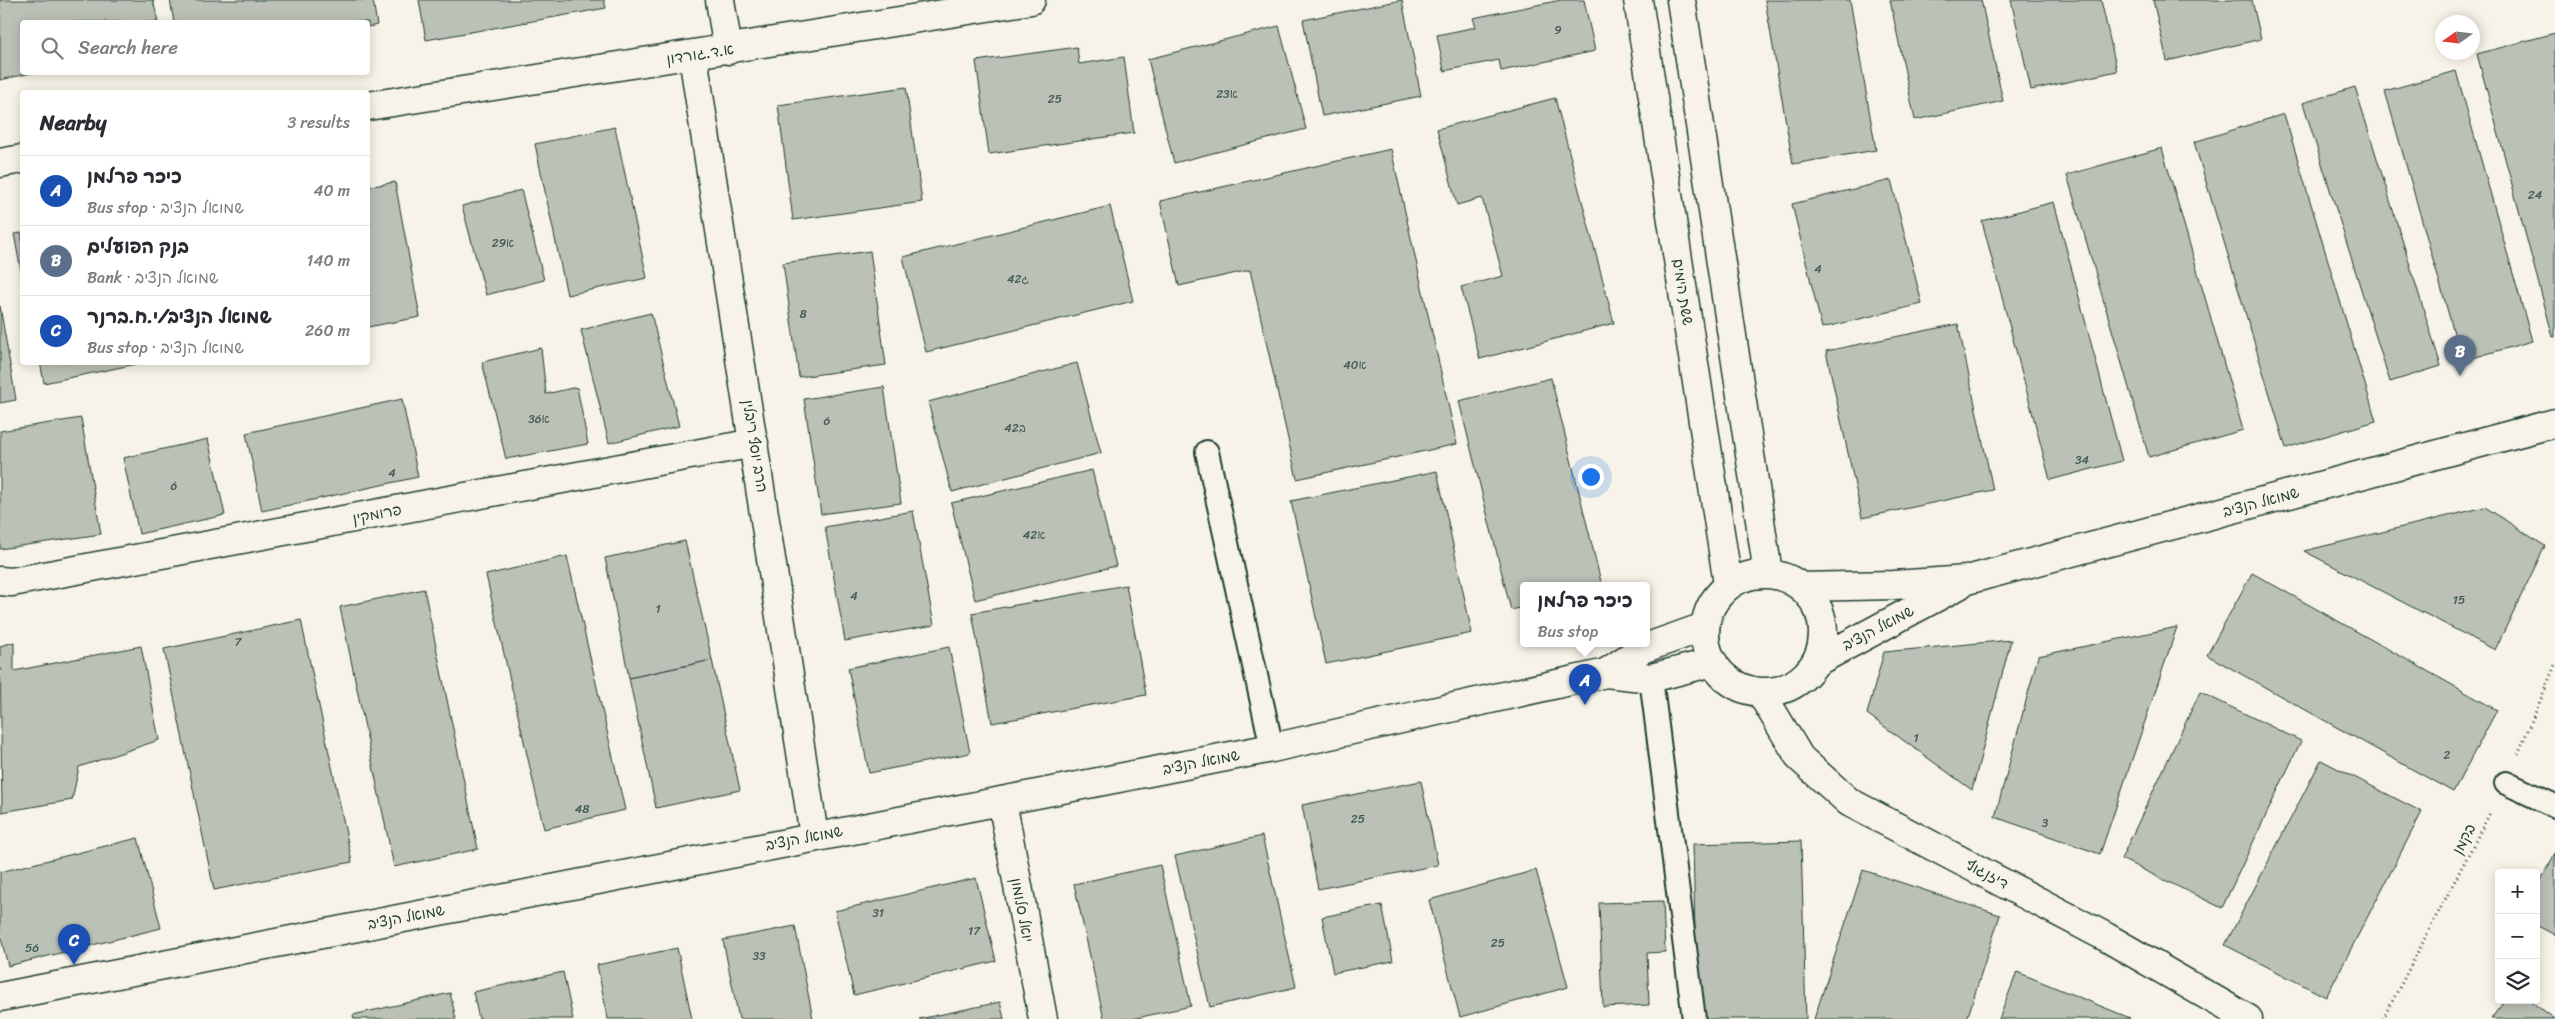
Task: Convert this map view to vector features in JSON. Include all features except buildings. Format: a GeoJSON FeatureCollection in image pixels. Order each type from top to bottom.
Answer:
{"type":"FeatureCollection","features":[{"type":"Feature","properties":{"kind":"street"},"geometry":{"type":"LineString","coordinates":[[720,0],[728,50]]}},
{"type":"Feature","properties":{"kind":"street","name":"א.ד.גורדון"},"geometry":{"type":"LineString","coordinates":[[370,106],[693,56],[1031,0]]}},
{"type":"Feature","properties":{"kind":"street","name":"ששת הימים"},"geometry":{"type":"LineString","coordinates":[[1638,0],[1728,584]]}},
{"type":"Feature","properties":{"kind":"street"},"geometry":{"type":"LineString","coordinates":[[1681,0],[1768,573]]}},
{"type":"Feature","properties":{"kind":"street","name":"הרב יוסף ריבלין"},"geometry":{"type":"LineString","coordinates":[[693,56],[814,836]]}},
{"type":"Feature","properties":{"kind":"street"},"geometry":{"type":"LineString","coordinates":[[0,163],[20,159]]}},
{"type":"Feature","properties":{"kind":"street","name":"שמואל הנציב"},"geometry":{"type":"LineString","coordinates":[[1801,587],[1894,585],[1967,580],[2555,423]]}},
{"type":"Feature","properties":{"kind":"street","name":"פרומקין"},"geometry":{"type":"LineString","coordinates":[[0,581],[22,580],[754,443]]}},
{"type":"Feature","properties":{"kind":"street"},"geometry":{"type":"LineString","coordinates":[[1768,573],[1792,580],[1811,596],[1822,618],[1822,640],[1816,662],[1802,679],[1783,690],[1761,692],[1743,689],[1728,680],[1713,662],[1704,627],[1712,603],[1728,584],[1747,575],[1768,573]]}},
{"type":"Feature","properties":{"kind":"street","name":"שמואל הנציב"},"geometry":{"type":"LineString","coordinates":[[1816,662],[1967,580]]}},
{"type":"Feature","properties":{"kind":"street","name":"שמואל הנציב"},"geometry":{"type":"LineString","coordinates":[[1606,673],[1642,650],[1704,627]]}},
{"type":"Feature","properties":{"kind":"street","name":"שמואל הנציב"},"geometry":{"type":"LineString","coordinates":[[0,997],[814,836],[1272,748],[1606,673],[1650,678],[1713,662]]}},
{"type":"Feature","properties":{"kind":"street","name":"דיזנגוף"},"geometry":{"type":"LineString","coordinates":[[1761,692],[1800,758],[1848,802],[2106,937],[2248,1019]]}},
{"type":"Feature","properties":{"kind":"street","name":"יואל סלומון"},"geometry":{"type":"LineString","coordinates":[[1002,801],[1043,1019]]}},
{"type":"Feature","properties":{"kind":"lane"},"geometry":{"type":"LineString","coordinates":[[1207,452],[1272,748]]}},
{"type":"Feature","properties":{"kind":"lane"},"geometry":{"type":"LineString","coordinates":[[1650,678],[1694,1019]]}},
{"type":"Feature","properties":{"kind":"lane"},"geometry":{"type":"LineString","coordinates":[[2506,783],[2555,806]]}},
{"type":"Feature","properties":{"kind":"path","name":"בקמן"},"geometry":{"type":"LineString","coordinates":[[2383,1019],[2506,783],[2555,665]]}},
{"type":"Feature","properties":{"kind":"place","name":"בנק הפועלים"},"geometry":{"type":"Point","coordinates":[2460,376]}},
{"type":"Feature","properties":{"kind":"place","name":"כיכר פרלמן"},"geometry":{"type":"Point","coordinates":[1585,705]}},
{"type":"Feature","properties":{"kind":"place","name":"שמואל הנציב/י.ח.ברנר"},"geometry":{"type":"Point","coordinates":[74,965]}}]}
